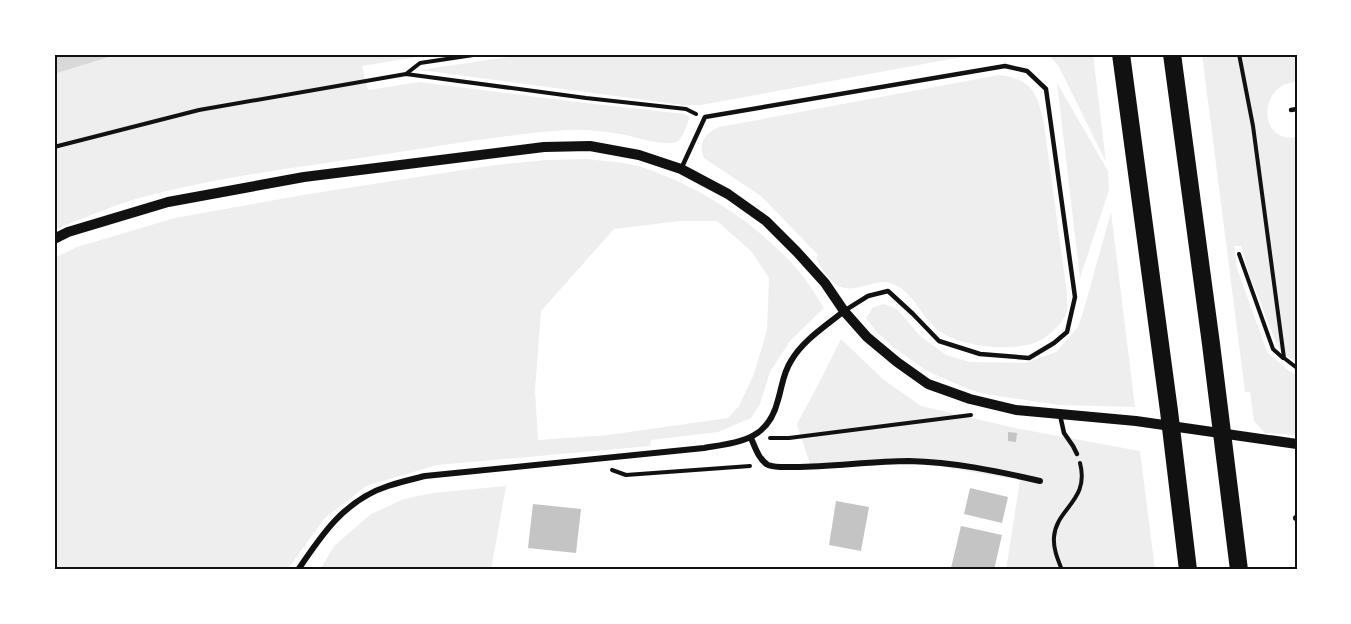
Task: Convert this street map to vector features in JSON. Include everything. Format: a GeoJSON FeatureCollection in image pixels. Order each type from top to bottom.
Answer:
{"type":"FeatureCollection","features":[{"type":"Feature","properties":{"kind":"highway"},"geometry":{"type":"LineString","coordinates":[[1121,54],[1188,570]]}},
{"type":"Feature","properties":{"kind":"highway"},"geometry":{"type":"LineString","coordinates":[[1172,54],[1239,570]]}},
{"type":"Feature","properties":{"kind":"street"},"geometry":{"type":"LineString","coordinates":[[54,239],[68,232],[168,202],[304,177],[544,147],[590,146],[639,154],[681,169],[728,194],[766,222],[804,260],[867,337],[928,384],[970,399],[1016,410],[1136,421],[1297,444]]}},
{"type":"Feature","properties":{"kind":"street"},"geometry":{"type":"LineString","coordinates":[[298,570],[339,515],[361,498],[387,486],[425,476],[704,448],[738,443],[751,438],[768,424],[775,411],[783,378],[795,354],[815,334],[844,311]]}},
{"type":"Feature","properties":{"kind":"street"},"geometry":{"type":"LineString","coordinates":[[751,438],[760,457],[768,465],[811,467],[908,461],[952,463],[991,469],[1040,481]]}},
{"type":"Feature","properties":{"kind":"lane"},"geometry":{"type":"LineString","coordinates":[[681,169],[705,117],[1005,66],[1027,71],[1046,89],[1076,297],[1067,332],[1029,358],[980,354],[939,340],[888,291],[868,296],[844,311]]}},
{"type":"Feature","properties":{"kind":"lane"},"geometry":{"type":"LineString","coordinates":[[1060,415],[1064,433],[1077,454]]}},
{"type":"Feature","properties":{"kind":"path"},"geometry":{"type":"LineString","coordinates":[[406,74],[420,63],[452,56],[480,54]]}},
{"type":"Feature","properties":{"kind":"path"},"geometry":{"type":"LineString","coordinates":[[1239,54],[1253,126],[1284,358]]}},
{"type":"Feature","properties":{"kind":"path"},"geometry":{"type":"LineString","coordinates":[[54,147],[199,110],[406,74],[586,99],[686,110],[705,117]]}},
{"type":"Feature","properties":{"kind":"path"},"geometry":{"type":"LineString","coordinates":[[1239,254],[1274,349],[1297,368]]}},
{"type":"Feature","properties":{"kind":"path"},"geometry":{"type":"LineString","coordinates":[[751,438],[789,438],[972,415]]}},
{"type":"Feature","properties":{"kind":"path"},"geometry":{"type":"LineString","coordinates":[[1062,570],[1056,553],[1054,537],[1061,518],[1077,497],[1082,479],[1077,454]]}},
{"type":"Feature","properties":{"kind":"path"},"geometry":{"type":"LineString","coordinates":[[583,460],[626,475],[768,465]]}},
{"type":"Feature","properties":{"kind":"shaded area"},"geometry":{"type":"Polygon","coordinates":[[[54,54],[119,54],[54,74],[54,54]]]}},
{"type":"Feature","properties":{"kind":"shaded area"},"geometry":{"type":"Polygon","coordinates":[[[119,54],[436,54],[362,66],[368,90],[419,82],[684,114],[690,117],[682,136],[673,143],[607,132],[579,130],[491,138],[224,179],[139,198],[54,230],[54,74],[119,54]]]}},
{"type":"Feature","properties":{"kind":"shaded area"},"geometry":{"type":"Polygon","coordinates":[[[508,54],[978,54],[701,105],[683,105],[420,70],[508,57],[508,54]]]}},
{"type":"Feature","properties":{"kind":"shaded area"},"geometry":{"type":"Polygon","coordinates":[[[1048,54],[1093,54],[1106,162],[1058,65],[1048,54]]]}},
{"type":"Feature","properties":{"kind":"shaded area"},"geometry":{"type":"Polygon","coordinates":[[[1202,54],[1297,54],[1297,81],[1279,88],[1272,95],[1267,113],[1272,129],[1278,134],[1297,137],[1297,362],[1283,354],[1277,345],[1249,274],[1241,246],[1234,246],[1237,268],[1267,352],[1297,375],[1297,435],[1265,433],[1254,421],[1250,392],[1245,392],[1202,54]]]}},
{"type":"Feature","properties":{"kind":"shaded area"},"geometry":{"type":"Polygon","coordinates":[[[999,75],[1026,84],[1036,96],[1039,104],[1044,124],[1067,293],[1067,311],[1061,322],[1044,338],[1028,345],[987,346],[959,341],[947,336],[932,325],[909,295],[890,283],[878,283],[858,288],[838,286],[816,259],[818,255],[761,196],[704,158],[702,153],[704,139],[719,127],[999,75]]]}},
{"type":"Feature","properties":{"kind":"shaded area"},"geometry":{"type":"Polygon","coordinates":[[[1057,83],[1108,171],[1109,190],[1080,278],[1057,83]]]}},
{"type":"Feature","properties":{"kind":"shaded area"},"geometry":{"type":"Polygon","coordinates":[[[587,159],[626,164],[659,173],[680,182],[738,216],[773,244],[799,271],[824,308],[790,341],[770,372],[760,404],[751,418],[718,432],[651,440],[650,446],[437,465],[366,486],[324,519],[287,570],[54,570],[54,258],[77,247],[175,218],[309,194],[495,165],[587,159]],[[680,221],[614,229],[541,311],[535,390],[538,440],[608,435],[728,418],[739,406],[754,374],[767,330],[769,278],[751,251],[717,221],[680,221]]]}},
{"type":"Feature","properties":{"kind":"shaded area"},"geometry":{"type":"Polygon","coordinates":[[[1111,212],[1135,407],[1059,405],[985,394],[968,389],[927,371],[892,346],[866,318],[872,308],[883,304],[890,306],[898,310],[920,336],[946,355],[970,362],[1026,363],[1056,352],[1078,327],[1111,212]]]}},
{"type":"Feature","properties":{"kind":"shaded area"},"geometry":{"type":"Polygon","coordinates":[[[841,339],[884,380],[921,406],[1015,428],[1140,451],[1155,570],[1006,570],[1020,480],[908,461],[811,467],[797,424],[841,339]]]}},
{"type":"Feature","properties":{"kind":"shaded area"},"geometry":{"type":"Polygon","coordinates":[[[506,486],[491,570],[320,570],[334,546],[371,514],[404,499],[433,493],[506,486]]]}},
{"type":"Feature","properties":{"kind":"building"},"geometry":{"type":"Polygon","coordinates":[[[1008,432],[1017,433],[1016,442],[1008,441],[1008,432]]]}},
{"type":"Feature","properties":{"kind":"building"},"geometry":{"type":"Polygon","coordinates":[[[970,488],[1008,497],[1002,523],[964,514],[970,488]]]}},
{"type":"Feature","properties":{"kind":"building"},"geometry":{"type":"Polygon","coordinates":[[[836,501],[869,507],[861,551],[829,545],[836,501]]]}},
{"type":"Feature","properties":{"kind":"building"},"geometry":{"type":"Polygon","coordinates":[[[533,504],[581,509],[576,553],[528,548],[533,504]]]}},
{"type":"Feature","properties":{"kind":"building"},"geometry":{"type":"Polygon","coordinates":[[[961,526],[1002,535],[994,570],[951,568],[961,526]]]}}]}
